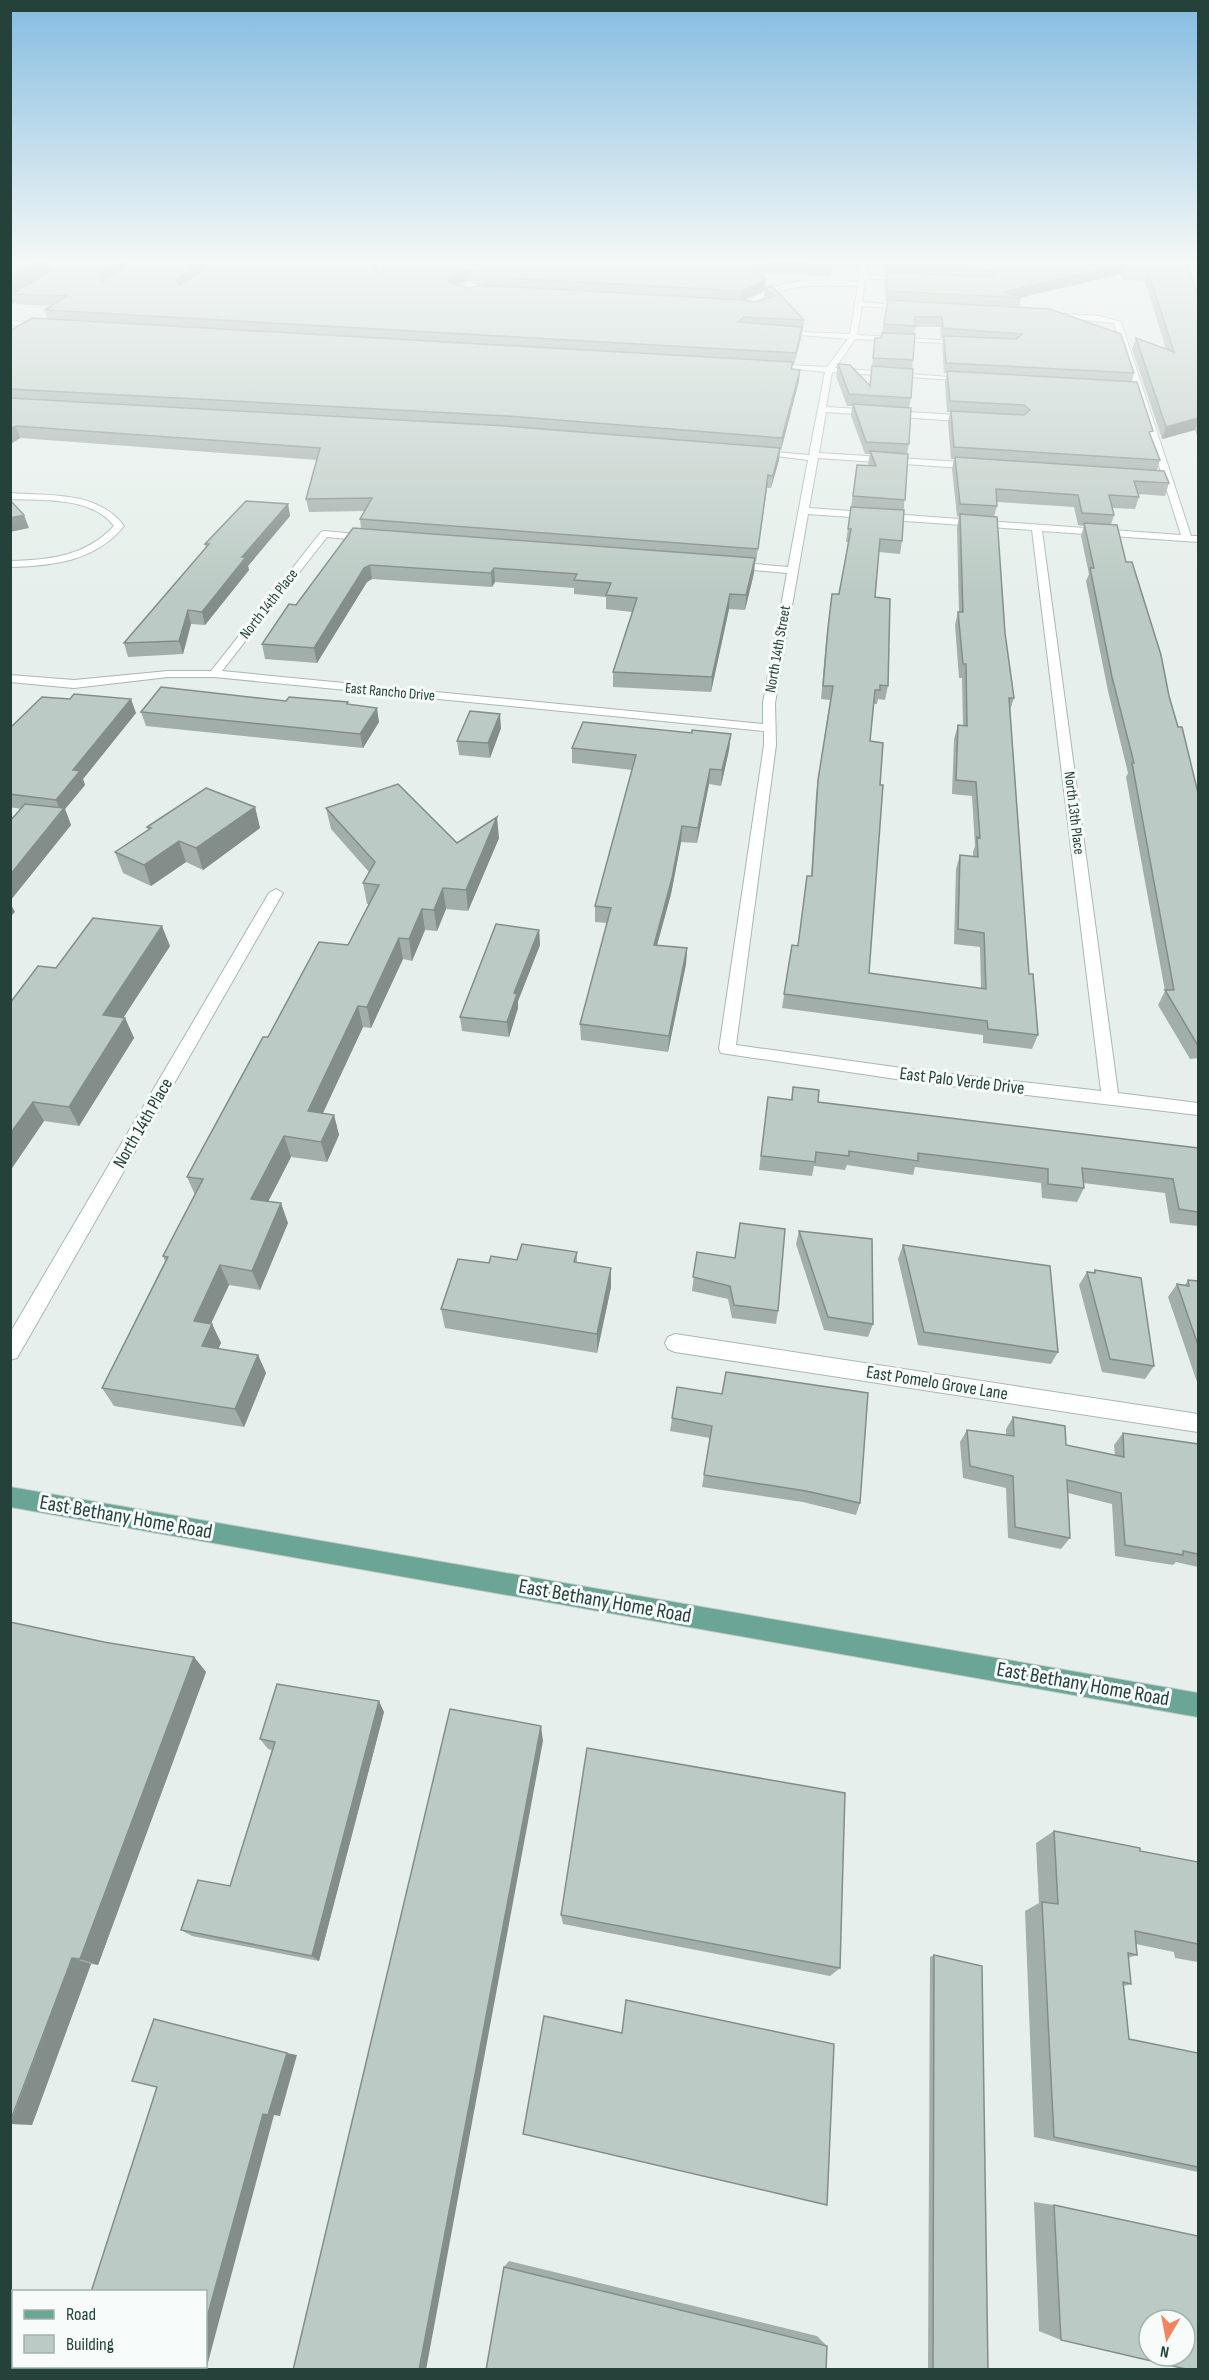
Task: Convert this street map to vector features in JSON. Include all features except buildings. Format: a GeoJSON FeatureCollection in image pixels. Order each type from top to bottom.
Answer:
{"type":"FeatureCollection","features":[{"type":"Feature","properties":{"kind":"main road","name":"East Bethany Home Road"},"geometry":{"type":"LineString","coordinates":[[10,1497],[1198,1705]]}},
{"type":"Feature","properties":{"kind":"street","name":"North 14th Street"},"geometry":{"type":"LineString","coordinates":[[727,1048],[771,746],[769,703],[829,370]]}},
{"type":"Feature","properties":{"kind":"street"},"geometry":{"type":"LineString","coordinates":[[830,370],[984,380]]}},
{"type":"Feature","properties":{"kind":"street"},"geometry":{"type":"LineString","coordinates":[[1133,370],[1187,538]]}},
{"type":"Feature","properties":{"kind":"street"},"geometry":{"type":"LineString","coordinates":[[1127,388],[1139,389]]}},
{"type":"Feature","properties":{"kind":"street"},"geometry":{"type":"LineString","coordinates":[[821,409],[985,420]]}},
{"type":"Feature","properties":{"kind":"street"},"geometry":{"type":"LineString","coordinates":[[749,452],[991,467]]}},
{"type":"Feature","properties":{"kind":"street"},"geometry":{"type":"LineString","coordinates":[[1156,477],[1167,478]]}},
{"type":"Feature","properties":{"kind":"street"},"geometry":{"type":"LineString","coordinates":[[10,496],[74,501],[98,507],[115,518],[119,526],[96,549],[41,564],[10,564]]}},
{"type":"Feature","properties":{"kind":"street"},"geometry":{"type":"LineString","coordinates":[[804,511],[1198,539]]}},
{"type":"Feature","properties":{"kind":"street","name":"North 13th Place"},"geometry":{"type":"LineString","coordinates":[[1037,528],[1110,1098]]}},
{"type":"Feature","properties":{"kind":"street","name":"North 14th Place"},"geometry":{"type":"LineString","coordinates":[[214,674],[324,534],[383,539]]}},
{"type":"Feature","properties":{"kind":"street"},"geometry":{"type":"LineString","coordinates":[[722,565],[792,570]]}},
{"type":"Feature","properties":{"kind":"street","name":"East Rancho Drive"},"geometry":{"type":"LineString","coordinates":[[10,678],[74,684],[168,674],[214,674],[770,728]]}},
{"type":"Feature","properties":{"kind":"street","name":"North 14th Place"},"geometry":{"type":"LineString","coordinates":[[10,1352],[276,893]]}},
{"type":"Feature","properties":{"kind":"street","name":"East Palo Verde Drive"},"geometry":{"type":"LineString","coordinates":[[727,1048],[916,1076],[1198,1109]]}},
{"type":"Feature","properties":{"kind":"street","name":"East Pomelo Grove Lane"},"geometry":{"type":"LineString","coordinates":[[675,1343],[1198,1423]]}}]}
